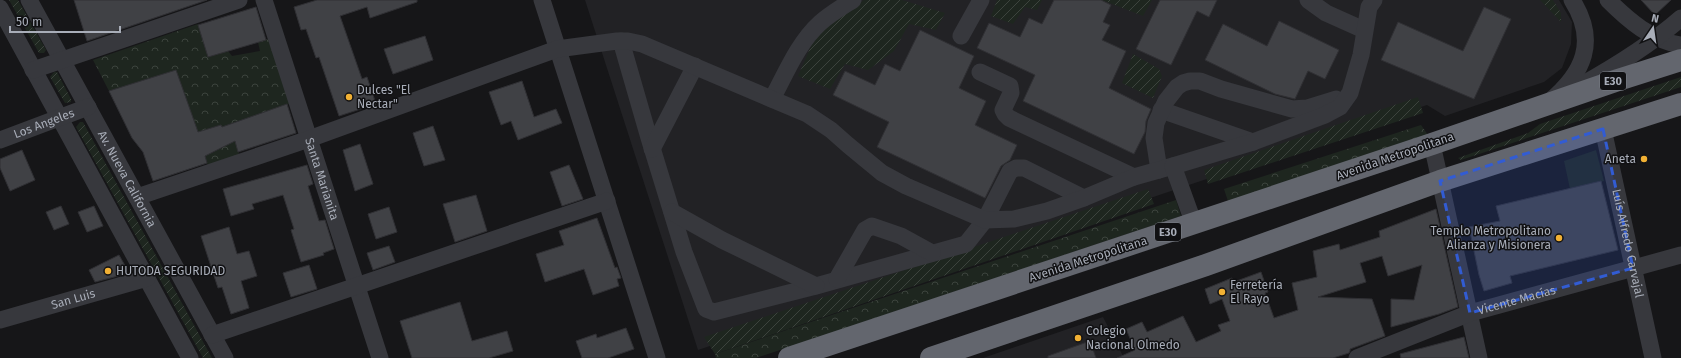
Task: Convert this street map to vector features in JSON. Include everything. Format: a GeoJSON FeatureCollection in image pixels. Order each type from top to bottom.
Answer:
{"type":"FeatureCollection","features":[{"type":"Feature","properties":{"kind":"highway","name":"E30"},"geometry":{"type":"LineString","coordinates":[[1546,104],[1681,60]]}},
{"type":"Feature","properties":{"kind":"highway","name":"Avenida Metropolitana"},"geometry":{"type":"LineString","coordinates":[[789,358],[1194,224],[1546,104]]}},
{"type":"Feature","properties":{"kind":"highway"},"geometry":{"type":"LineString","coordinates":[[931,358],[1206,265],[1440,181],[1681,104]]}},
{"type":"Feature","properties":{"kind":"street","name":"Av. Nueva California"},"geometry":{"type":"LineString","coordinates":[[30,0],[224,358]]}},
{"type":"Feature","properties":{"kind":"street"},"geometry":{"type":"LineString","coordinates":[[34,70],[239,0]]}},
{"type":"Feature","properties":{"kind":"street","name":"Santa Marianita"},"geometry":{"type":"LineString","coordinates":[[264,0],[380,358]]}},
{"type":"Feature","properties":{"kind":"street"},"geometry":{"type":"LineString","coordinates":[[542,0],[657,358]]}},
{"type":"Feature","properties":{"kind":"street"},"geometry":{"type":"LineString","coordinates":[[772,99],[797,51],[808,37],[820,24],[854,0]]}},
{"type":"Feature","properties":{"kind":"street"},"geometry":{"type":"LineString","coordinates":[[961,36],[982,0]]}},
{"type":"Feature","properties":{"kind":"street"},"geometry":{"type":"LineString","coordinates":[[1308,0],[1326,13],[1364,30]]}},
{"type":"Feature","properties":{"kind":"street"},"geometry":{"type":"LineString","coordinates":[[137,198],[309,139],[557,49],[622,41],[642,44],[806,114],[832,130],[882,173],[906,186],[985,220],[1014,219],[1047,211],[1084,198],[1134,177],[1253,142],[1325,115],[1340,107],[1350,93],[1361,55],[1369,7],[1374,0]]}},
{"type":"Feature","properties":{"kind":"street"},"geometry":{"type":"LineString","coordinates":[[1546,104],[1562,91],[1573,79],[1581,63],[1586,45],[1585,26],[1579,10],[1572,0]]}},
{"type":"Feature","properties":{"kind":"street"},"geometry":{"type":"LineString","coordinates":[[1608,0],[1641,28],[1657,38],[1681,45]]}},
{"type":"Feature","properties":{"kind":"street"},"geometry":{"type":"LineString","coordinates":[[0,8],[190,358]]}},
{"type":"Feature","properties":{"kind":"street"},"geometry":{"type":"LineString","coordinates":[[1546,104],[1612,68],[1657,38],[1681,18]]}},
{"type":"Feature","properties":{"kind":"street"},"geometry":{"type":"LineString","coordinates":[[622,41],[652,149],[684,252],[706,309],[714,312],[816,286],[966,244],[985,220],[1010,172],[1016,168],[1024,168],[1084,198]]}},
{"type":"Feature","properties":{"kind":"street"},"geometry":{"type":"LineString","coordinates":[[652,149],[695,66]]}},
{"type":"Feature","properties":{"kind":"street"},"geometry":{"type":"LineString","coordinates":[[980,72],[1010,86],[1011,93],[1003,110],[1009,118],[1134,177]]}},
{"type":"Feature","properties":{"kind":"street"},"geometry":{"type":"LineString","coordinates":[[1194,224],[1166,168],[1154,138],[1156,123],[1161,110],[1177,86],[1190,81],[1200,82],[1292,109],[1307,108],[1325,104],[1350,93]]}},
{"type":"Feature","properties":{"kind":"street","name":"Los Angeles"},"geometry":{"type":"LineString","coordinates":[[0,140],[88,107]]}},
{"type":"Feature","properties":{"kind":"street"},"geometry":{"type":"LineString","coordinates":[[1161,110],[1253,142]]}},
{"type":"Feature","properties":{"kind":"street","name":"Luís Alfredo Carvajal"},"geometry":{"type":"LineString","coordinates":[[1603,129],[1653,358]]}},
{"type":"Feature","properties":{"kind":"street"},"geometry":{"type":"LineString","coordinates":[[1432,144],[1480,358]]}},
{"type":"Feature","properties":{"kind":"street"},"geometry":{"type":"LineString","coordinates":[[212,336],[607,201]]}},
{"type":"Feature","properties":{"kind":"street"},"geometry":{"type":"LineString","coordinates":[[672,212],[722,240],[816,286]]}},
{"type":"Feature","properties":{"kind":"street"},"geometry":{"type":"LineString","coordinates":[[837,279],[865,230],[872,226],[901,236],[932,253]]}},
{"type":"Feature","properties":{"kind":"street","name":"Vicente Macías"},"geometry":{"type":"LineString","coordinates":[[1357,358],[1470,313],[1681,255]]}},
{"type":"Feature","properties":{"kind":"street","name":"San Luis"},"geometry":{"type":"LineString","coordinates":[[0,320],[147,278]]}},
{"type":"Feature","properties":{"kind":"highlighted area"},"geometry":{"type":"Polygon","coordinates":[[[1603,129],[1633,268],[1470,313],[1440,181],[1603,129]]]}},
{"type":"Feature","properties":{"kind":"shaded area"},"geometry":{"type":"Polygon","coordinates":[[[585,0],[1559,0],[1572,22],[1571,44],[1562,68],[1544,82],[1445,116],[1427,105],[698,350],[585,0]]]}},
{"type":"Feature","properties":{"kind":"shaded area","name":"Colegio Nacional Olmedo"},"geometry":{"type":"Polygon","coordinates":[[[1103,317],[1124,358],[983,358],[1103,317]]]}},
{"type":"Feature","properties":{"kind":"green space"},"geometry":{"type":"Polygon","coordinates":[[[9,0],[18,0],[46,50],[44,53],[39,53],[9,0]]]}},
{"type":"Feature","properties":{"kind":"green space"},"geometry":{"type":"Polygon","coordinates":[[[864,0],[902,0],[945,13],[936,30],[909,24],[894,51],[868,70],[845,64],[830,89],[798,76],[818,30],[864,0]]]}},
{"type":"Feature","properties":{"kind":"green space"},"geometry":{"type":"Polygon","coordinates":[[[997,0],[1042,0],[1037,10],[1025,7],[1013,24],[991,16],[997,0]]]}},
{"type":"Feature","properties":{"kind":"green space"},"geometry":{"type":"Polygon","coordinates":[[[1102,0],[1152,0],[1143,16],[1102,0]]]}},
{"type":"Feature","properties":{"kind":"green space"},"geometry":{"type":"Polygon","coordinates":[[[1540,0],[1553,0],[1561,13],[1561,22],[1540,0]]]}},
{"type":"Feature","properties":{"kind":"green space"},"geometry":{"type":"Polygon","coordinates":[[[198,24],[208,57],[228,51],[232,56],[260,51],[258,42],[272,38],[292,103],[230,124],[239,154],[208,167],[204,151],[212,153],[227,145],[223,128],[221,125],[204,130],[200,142],[176,70],[109,91],[93,60],[198,24]]]}},
{"type":"Feature","properties":{"kind":"green space"},"geometry":{"type":"Polygon","coordinates":[[[1133,54],[1159,69],[1162,76],[1153,98],[1122,83],[1133,54]]]}},
{"type":"Feature","properties":{"kind":"green space"},"geometry":{"type":"Polygon","coordinates":[[[54,72],[57,72],[71,99],[71,102],[65,103],[50,77],[54,72]]]}},
{"type":"Feature","properties":{"kind":"green space"},"geometry":{"type":"Polygon","coordinates":[[[1681,77],[1681,87],[1461,160],[1458,158],[1528,133],[1540,124],[1681,77]]]}},
{"type":"Feature","properties":{"kind":"green space"},"geometry":{"type":"Polygon","coordinates":[[[1418,97],[1423,113],[1208,184],[1204,170],[1418,97]]]}},
{"type":"Feature","properties":{"kind":"green space"},"geometry":{"type":"Polygon","coordinates":[[[80,122],[83,122],[212,358],[203,358],[76,127],[80,122]]]}},
{"type":"Feature","properties":{"kind":"green space"},"geometry":{"type":"Polygon","coordinates":[[[1421,125],[1428,135],[1228,201],[1224,189],[1421,125]]]}},
{"type":"Feature","properties":{"kind":"green space"},"geometry":{"type":"Polygon","coordinates":[[[1596,150],[1604,181],[1570,189],[1564,161],[1596,150]]]}},
{"type":"Feature","properties":{"kind":"green space"},"geometry":{"type":"Polygon","coordinates":[[[1148,189],[1154,204],[715,354],[704,337],[1148,189]]]}},
{"type":"Feature","properties":{"kind":"green space"},"geometry":{"type":"Polygon","coordinates":[[[1176,200],[1181,216],[756,358],[716,358],[715,354],[1176,200]]]}},
{"type":"Feature","properties":{"kind":"building"},"geometry":{"type":"Polygon","coordinates":[[[74,0],[207,0],[87,41],[74,0]]]}},
{"type":"Feature","properties":{"kind":"building"},"geometry":{"type":"Polygon","coordinates":[[[317,0],[417,0],[417,2],[370,18],[367,7],[340,16],[362,79],[367,77],[376,104],[339,116],[319,57],[316,58],[306,29],[301,30],[294,7],[317,0]]]}},
{"type":"Feature","properties":{"kind":"building"},"geometry":{"type":"Polygon","coordinates":[[[1054,0],[1101,0],[1111,5],[1103,22],[1110,25],[1102,40],[1126,51],[1109,88],[1151,109],[1146,121],[1145,132],[1134,154],[1023,101],[1035,75],[977,48],[989,23],[1020,37],[1029,18],[1042,24],[1054,0]]]}},
{"type":"Feature","properties":{"kind":"building"},"geometry":{"type":"Polygon","coordinates":[[[1160,0],[1217,0],[1209,17],[1197,11],[1171,65],[1136,49],[1160,0]]]}},
{"type":"Feature","properties":{"kind":"building"},"geometry":{"type":"Polygon","coordinates":[[[1641,0],[1671,0],[1655,15],[1641,0]]]}},
{"type":"Feature","properties":{"kind":"building"},"geometry":{"type":"Polygon","coordinates":[[[256,7],[266,40],[208,57],[198,25],[256,7]]]}},
{"type":"Feature","properties":{"kind":"building"},"geometry":{"type":"Polygon","coordinates":[[[1484,7],[1511,19],[1474,99],[1381,60],[1398,22],[1463,51],[1484,7]]]}},
{"type":"Feature","properties":{"kind":"building"},"geometry":{"type":"Polygon","coordinates":[[[1279,21],[1339,50],[1325,79],[1308,71],[1295,99],[1275,94],[1205,60],[1223,24],[1267,46],[1279,21]]]}},
{"type":"Feature","properties":{"kind":"building"},"geometry":{"type":"Polygon","coordinates":[[[920,30],[974,56],[959,88],[986,101],[975,125],[1017,145],[1010,160],[1001,166],[985,198],[877,147],[889,122],[833,95],[845,71],[875,85],[885,64],[900,71],[920,30]]]}},
{"type":"Feature","properties":{"kind":"building"},"geometry":{"type":"Polygon","coordinates":[[[425,36],[433,60],[393,74],[384,49],[425,36]]]}},
{"type":"Feature","properties":{"kind":"building"},"geometry":{"type":"Polygon","coordinates":[[[176,70],[198,132],[221,125],[222,127],[287,104],[296,133],[238,152],[235,141],[205,156],[207,163],[153,181],[143,152],[132,138],[109,91],[176,70]]]}},
{"type":"Feature","properties":{"kind":"building"},"geometry":{"type":"Polygon","coordinates":[[[522,81],[534,117],[556,109],[562,123],[518,140],[511,121],[501,125],[489,92],[522,81]]]}},
{"type":"Feature","properties":{"kind":"building"},"geometry":{"type":"Polygon","coordinates":[[[433,126],[445,160],[424,166],[413,133],[433,126]]]}},
{"type":"Feature","properties":{"kind":"building"},"geometry":{"type":"Polygon","coordinates":[[[360,144],[373,184],[355,191],[343,150],[360,144]]]}},
{"type":"Feature","properties":{"kind":"building"},"geometry":{"type":"Polygon","coordinates":[[[22,150],[35,180],[10,191],[0,168],[0,159],[22,150]]]}},
{"type":"Feature","properties":{"kind":"building"},"geometry":{"type":"Polygon","coordinates":[[[307,165],[313,184],[308,186],[319,221],[325,220],[334,249],[323,253],[324,255],[301,262],[291,230],[294,229],[283,195],[252,204],[254,209],[231,216],[223,189],[307,165]]]}},
{"type":"Feature","properties":{"kind":"building"},"geometry":{"type":"Polygon","coordinates":[[[569,165],[583,199],[562,206],[550,172],[569,165]]]}},
{"type":"Feature","properties":{"kind":"building"},"geometry":{"type":"Polygon","coordinates":[[[1601,181],[1618,250],[1510,276],[1512,283],[1484,291],[1479,275],[1469,227],[1500,221],[1496,206],[1601,181]]]}},
{"type":"Feature","properties":{"kind":"building"},"geometry":{"type":"Polygon","coordinates":[[[476,195],[487,231],[455,242],[443,204],[476,195]]]}},
{"type":"Feature","properties":{"kind":"building"},"geometry":{"type":"Polygon","coordinates":[[[61,206],[69,224],[54,230],[46,212],[61,206]]]}},
{"type":"Feature","properties":{"kind":"building"},"geometry":{"type":"Polygon","coordinates":[[[94,206],[103,226],[87,232],[78,212],[94,206]]]}},
{"type":"Feature","properties":{"kind":"building"},"geometry":{"type":"Polygon","coordinates":[[[389,207],[397,232],[376,239],[368,214],[389,207]]]}},
{"type":"Feature","properties":{"kind":"building"},"geometry":{"type":"Polygon","coordinates":[[[1436,209],[1458,307],[1439,314],[1391,327],[1391,299],[1414,300],[1422,265],[1388,276],[1382,256],[1360,263],[1366,282],[1318,297],[1372,299],[1385,336],[1350,349],[1349,353],[1333,358],[1117,358],[1135,350],[1126,329],[1142,322],[1147,332],[1183,316],[1196,342],[1221,331],[1218,325],[1230,321],[1222,299],[1210,304],[1205,289],[1232,278],[1234,282],[1261,272],[1268,292],[1265,293],[1274,318],[1298,310],[1292,283],[1317,277],[1313,251],[1339,244],[1340,250],[1380,237],[1379,231],[1436,209]]]}},
{"type":"Feature","properties":{"kind":"building"},"geometry":{"type":"Polygon","coordinates":[[[597,218],[615,268],[617,267],[621,278],[617,279],[619,286],[593,295],[584,269],[545,282],[536,254],[564,245],[559,231],[597,218]]]}},
{"type":"Feature","properties":{"kind":"building"},"geometry":{"type":"Polygon","coordinates":[[[229,227],[237,254],[249,251],[257,276],[241,281],[249,308],[231,314],[222,287],[218,288],[201,236],[229,227]]]}},
{"type":"Feature","properties":{"kind":"building"},"geometry":{"type":"Polygon","coordinates":[[[389,246],[395,262],[373,270],[367,253],[389,246]]]}},
{"type":"Feature","properties":{"kind":"building","name":"HUTODA SEGURIDAD"},"geometry":{"type":"Polygon","coordinates":[[[119,255],[128,271],[118,276],[95,282],[89,270],[119,255]]]}},
{"type":"Feature","properties":{"kind":"building"},"geometry":{"type":"Polygon","coordinates":[[[309,265],[317,289],[291,297],[283,273],[309,265]]]}},
{"type":"Feature","properties":{"kind":"building"},"geometry":{"type":"Polygon","coordinates":[[[460,302],[472,341],[507,331],[513,351],[489,358],[412,358],[400,321],[460,302]]]}},
{"type":"Feature","properties":{"kind":"building"},"geometry":{"type":"Polygon","coordinates":[[[626,328],[634,349],[608,358],[582,358],[576,341],[596,334],[597,338],[626,328]]]}},
{"type":"Feature","properties":{"kind":"building"},"geometry":{"type":"Polygon","coordinates":[[[1464,337],[1469,358],[1401,358],[1400,354],[1464,337]]]}},
{"type":"Feature","properties":{"kind":"building"},"geometry":{"type":"Polygon","coordinates":[[[1090,341],[1096,358],[1048,358],[1048,356],[1090,341]]]}},
{"type":"Feature","properties":{"kind":"place","name":"Dulces \"El Nectar\""},"geometry":{"type":"Point","coordinates":[349,97]}},
{"type":"Feature","properties":{"kind":"place","name":"Aneta"},"geometry":{"type":"Point","coordinates":[1644,159]}},
{"type":"Feature","properties":{"kind":"place","name":"Templo Metropolitano Alianza y Misionera"},"geometry":{"type":"Point","coordinates":[1559,238]}},
{"type":"Feature","properties":{"kind":"place","name":"HUTODA SEGURIDAD"},"geometry":{"type":"Point","coordinates":[108,271]}},
{"type":"Feature","properties":{"kind":"place","name":"Ferretería El Rayo"},"geometry":{"type":"Point","coordinates":[1222,292]}},
{"type":"Feature","properties":{"kind":"place","name":"Colegio Nacional Olmedo"},"geometry":{"type":"Point","coordinates":[1078,338]}}]}
